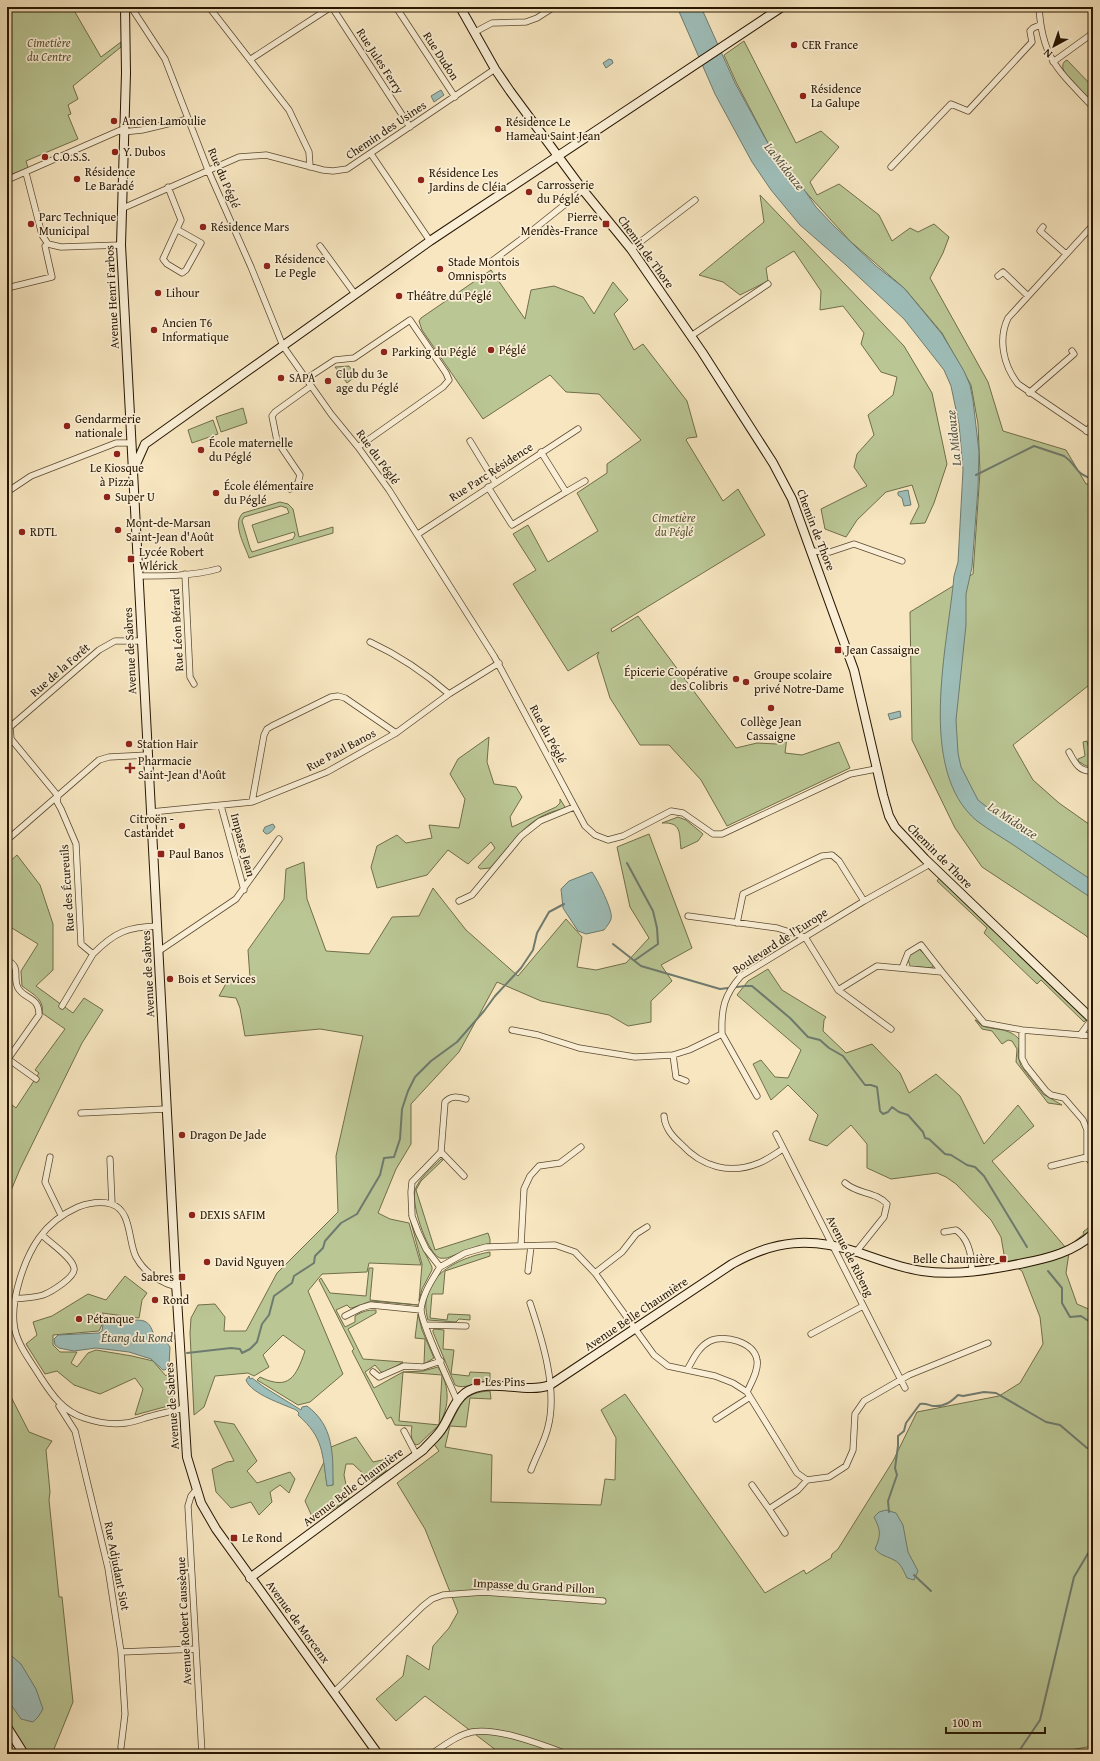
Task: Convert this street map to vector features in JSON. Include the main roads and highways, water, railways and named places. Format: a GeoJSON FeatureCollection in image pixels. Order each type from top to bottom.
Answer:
{"type":"FeatureCollection","features":[{"type":"Feature","properties":{"kind":"main road","name":"Avenue Henri Farbos"},"geometry":{"type":"LineString","coordinates":[[125,7],[126,73],[123,130],[121,245],[131,443]]}},
{"type":"Feature","properties":{"kind":"main road","name":"Chemin de Thore"},"geometry":{"type":"LineString","coordinates":[[460,7],[495,69],[583,190],[631,249],[691,336],[773,463],[792,499],[854,670],[876,769],[889,816],[895,828],[930,864],[1092,1019]]}},
{"type":"Feature","properties":{"kind":"main road"},"geometry":{"type":"LineString","coordinates":[[132,473],[145,444],[430,241],[782,7]]}},
{"type":"Feature","properties":{"kind":"main road"},"geometry":{"type":"LineString","coordinates":[[131,443],[145,444]]}},
{"type":"Feature","properties":{"kind":"main road","name":"Avenue de Sabres"},"geometry":{"type":"LineString","coordinates":[[131,443],[158,926],[166,1109],[187,1457],[201,1503]]}},
{"type":"Feature","properties":{"kind":"main road","name":"Avenue Belle Chaumière"},"geometry":{"type":"LineString","coordinates":[[250,1578],[416,1454],[438,1435],[457,1401],[464,1394],[481,1387],[493,1386],[531,1389],[550,1385],[732,1264],[754,1253],[778,1245],[796,1242],[832,1245],[920,1271],[941,1273],[972,1272],[1005,1267],[1064,1253],[1077,1246],[1093,1234]]}},
{"type":"Feature","properties":{"kind":"main road","name":"Avenue de Morcenx"},"geometry":{"type":"LineString","coordinates":[[201,1503],[216,1529],[250,1578],[378,1754]]}},
{"type":"Feature","properties":{"kind":"main road"},"geometry":{"type":"LineString","coordinates":[[7,1727],[24,1754]]}},
{"type":"Feature","properties":{"kind":"water"},"geometry":{"type":"Polygon","coordinates":[[[677,7],[701,7],[735,83],[782,169],[803,188],[816,207],[834,226],[876,266],[904,288],[942,334],[964,371],[970,385],[973,400],[979,452],[972,567],[966,594],[966,625],[956,720],[958,753],[961,767],[978,800],[1014,828],[1093,881],[1093,899],[977,821],[958,799],[947,771],[941,739],[940,705],[946,636],[954,576],[958,562],[963,470],[959,424],[951,386],[944,370],[904,319],[800,225],[771,190],[752,162],[715,94],[677,7]]]}},
{"type":"Feature","properties":{"kind":"water"},"geometry":{"type":"Polygon","coordinates":[[[609,59],[612,60],[613,63],[606,68],[603,63],[609,59]]]}},
{"type":"Feature","properties":{"kind":"water"},"geometry":{"type":"Polygon","coordinates":[[[441,90],[444,95],[434,102],[431,96],[441,90]]]}},
{"type":"Feature","properties":{"kind":"water"},"geometry":{"type":"Polygon","coordinates":[[[908,490],[911,505],[904,506],[902,498],[898,495],[898,492],[908,490]]]}},
{"type":"Feature","properties":{"kind":"water"},"geometry":{"type":"Polygon","coordinates":[[[900,711],[901,717],[890,720],[888,714],[900,711]]]}},
{"type":"Feature","properties":{"kind":"water"},"geometry":{"type":"Polygon","coordinates":[[[273,824],[275,827],[270,833],[266,834],[263,831],[265,827],[273,824]]]}},
{"type":"Feature","properties":{"kind":"water"},"geometry":{"type":"Polygon","coordinates":[[[592,872],[608,903],[611,919],[604,930],[586,934],[578,931],[563,908],[561,889],[569,881],[592,872]]]}},
{"type":"Feature","properties":{"kind":"water","name":"Étang du Rond"},"geometry":{"type":"Polygon","coordinates":[[[142,1320],[148,1323],[155,1336],[161,1341],[167,1343],[170,1347],[169,1366],[163,1370],[151,1359],[129,1352],[96,1348],[74,1351],[59,1348],[55,1345],[54,1339],[58,1335],[99,1333],[102,1331],[103,1324],[107,1321],[142,1320]]]}},
{"type":"Feature","properties":{"kind":"water"},"geometry":{"type":"Polygon","coordinates":[[[249,1376],[250,1379],[252,1378],[301,1410],[302,1407],[307,1406],[316,1414],[322,1422],[330,1441],[333,1462],[333,1485],[327,1486],[320,1447],[313,1431],[307,1423],[298,1415],[299,1413],[296,1410],[268,1398],[254,1390],[246,1380],[249,1376]]]}},
{"type":"Feature","properties":{"kind":"water"},"geometry":{"type":"Polygon","coordinates":[[[886,1510],[896,1513],[903,1525],[908,1552],[918,1571],[914,1580],[907,1578],[899,1563],[882,1555],[875,1549],[879,1533],[874,1517],[879,1512],[886,1510]]]}},
{"type":"Feature","properties":{"kind":"water"},"geometry":{"type":"Polygon","coordinates":[[[7,1652],[21,1664],[36,1689],[43,1709],[33,1722],[21,1719],[7,1699],[7,1652]]]}},
{"type":"Feature","properties":{"kind":"waterway"},"geometry":{"type":"LineString","coordinates":[[976,475],[1034,446],[1064,456],[1082,474],[1093,479]]}},
{"type":"Feature","properties":{"kind":"waterway"},"geometry":{"type":"LineString","coordinates":[[627,863],[653,911],[657,928],[658,944],[635,960]]}},
{"type":"Feature","properties":{"kind":"waterway"},"geometry":{"type":"LineString","coordinates":[[187,1353],[231,1348],[240,1349],[242,1353],[250,1349],[257,1342],[262,1324],[269,1315],[274,1296],[292,1283],[294,1276],[314,1263],[315,1256],[323,1248],[325,1241],[341,1223],[357,1214],[380,1175],[384,1158],[394,1157],[400,1139],[402,1109],[408,1091],[415,1077],[431,1061],[457,1042],[484,1011],[495,996],[521,968],[533,950],[537,933],[549,912],[564,904]]}},
{"type":"Feature","properties":{"kind":"waterway"},"geometry":{"type":"LineString","coordinates":[[613,944],[641,966],[720,989],[752,986],[790,1018],[808,1037],[820,1040],[829,1048],[843,1056],[865,1085],[877,1087],[880,1111],[883,1114],[888,1112],[892,1107],[899,1112],[908,1115],[923,1132],[925,1138],[929,1139],[945,1154],[951,1155],[967,1165],[975,1167],[984,1176],[1027,1247]]}},
{"type":"Feature","properties":{"kind":"waterway"},"geometry":{"type":"LineString","coordinates":[[1048,1271],[1062,1288],[1062,1303],[1070,1317],[1081,1316],[1093,1324]]}},
{"type":"Feature","properties":{"kind":"waterway"},"geometry":{"type":"LineString","coordinates":[[889,1512],[888,1501],[897,1475],[895,1468],[898,1436],[904,1431],[906,1423],[920,1404],[941,1406],[950,1402],[958,1395],[963,1396],[984,1392],[996,1393],[1046,1422],[1060,1425],[1087,1448],[1093,1448]]}},
{"type":"Feature","properties":{"kind":"waterway"},"geometry":{"type":"LineString","coordinates":[[1017,1754],[1040,1720],[1074,1577],[1093,1545]]}},
{"type":"Feature","properties":{"kind":"waterway"},"geometry":{"type":"LineString","coordinates":[[914,1575],[931,1591]]}},
{"type":"Feature","properties":{"kind":"place","name":"CER France"},"geometry":{"type":"Point","coordinates":[794,45]}},
{"type":"Feature","properties":{"kind":"place","name":"Résidence La Galupe"},"geometry":{"type":"Point","coordinates":[803,96]}},
{"type":"Feature","properties":{"kind":"place","name":"Ancien Lamoulie"},"geometry":{"type":"Point","coordinates":[114,121]}},
{"type":"Feature","properties":{"kind":"place","name":"Résidence Le Hameau Saint Jean"},"geometry":{"type":"Point","coordinates":[498,129]}},
{"type":"Feature","properties":{"kind":"place","name":"Y. Dubos"},"geometry":{"type":"Point","coordinates":[115,152]}},
{"type":"Feature","properties":{"kind":"place","name":"C.O.S.S."},"geometry":{"type":"Point","coordinates":[45,157]}},
{"type":"Feature","properties":{"kind":"place","name":"Résidence Le Baradé"},"geometry":{"type":"Point","coordinates":[77,179]}},
{"type":"Feature","properties":{"kind":"place","name":"Résidence Les Jardins de Cléia"},"geometry":{"type":"Point","coordinates":[421,180]}},
{"type":"Feature","properties":{"kind":"place","name":"Carrosserie du Péglé"},"geometry":{"type":"Point","coordinates":[529,192]}},
{"type":"Feature","properties":{"kind":"place","name":"Parc Technique Municipal"},"geometry":{"type":"Point","coordinates":[31,224]}},
{"type":"Feature","properties":{"kind":"place","name":"Pierre Mendès-France"},"geometry":{"type":"Point","coordinates":[606,224]}},
{"type":"Feature","properties":{"kind":"place","name":"Résidence Mars"},"geometry":{"type":"Point","coordinates":[203,227]}},
{"type":"Feature","properties":{"kind":"place","name":"Résidence Le Pegle"},"geometry":{"type":"Point","coordinates":[267,266]}},
{"type":"Feature","properties":{"kind":"place","name":"Stade Montois Omnisports"},"geometry":{"type":"Point","coordinates":[440,269]}},
{"type":"Feature","properties":{"kind":"place","name":"Lihour"},"geometry":{"type":"Point","coordinates":[158,293]}},
{"type":"Feature","properties":{"kind":"place","name":"Théâtre du Péglé"},"geometry":{"type":"Point","coordinates":[399,296]}},
{"type":"Feature","properties":{"kind":"place","name":"Ancien T6 Informatique"},"geometry":{"type":"Point","coordinates":[154,330]}},
{"type":"Feature","properties":{"kind":"place","name":"Péglé"},"geometry":{"type":"Point","coordinates":[491,350]}},
{"type":"Feature","properties":{"kind":"place","name":"Parking du Péglé"},"geometry":{"type":"Point","coordinates":[384,352]}},
{"type":"Feature","properties":{"kind":"place","name":"SAPA"},"geometry":{"type":"Point","coordinates":[281,378]}},
{"type":"Feature","properties":{"kind":"place","name":"Club du 3e age du Péglé"},"geometry":{"type":"Point","coordinates":[328,381]}},
{"type":"Feature","properties":{"kind":"place","name":"Gendarmerie nationale"},"geometry":{"type":"Point","coordinates":[67,426]}},
{"type":"Feature","properties":{"kind":"place","name":"École maternelle du Péglé"},"geometry":{"type":"Point","coordinates":[201,450]}},
{"type":"Feature","properties":{"kind":"place","name":"Le Kiosque à Pizza"},"geometry":{"type":"Point","coordinates":[117,454]}},
{"type":"Feature","properties":{"kind":"place","name":"École élémentaire du Péglé"},"geometry":{"type":"Point","coordinates":[216,493]}},
{"type":"Feature","properties":{"kind":"place","name":"Super U"},"geometry":{"type":"Point","coordinates":[107,497]}},
{"type":"Feature","properties":{"kind":"place","name":"Mont-de-Marsan Saint-Jean d'Août"},"geometry":{"type":"Point","coordinates":[118,530]}},
{"type":"Feature","properties":{"kind":"place","name":"RDTL"},"geometry":{"type":"Point","coordinates":[22,532]}},
{"type":"Feature","properties":{"kind":"place","name":"Lycée Robert Wlérick"},"geometry":{"type":"Point","coordinates":[131,559]}},
{"type":"Feature","properties":{"kind":"place","name":"Jean Cassaigne"},"geometry":{"type":"Point","coordinates":[838,650]}},
{"type":"Feature","properties":{"kind":"place","name":"Épicerie Coopérative des Colibris"},"geometry":{"type":"Point","coordinates":[736,679]}},
{"type":"Feature","properties":{"kind":"place","name":"Groupe scolaire privé Notre-Dame"},"geometry":{"type":"Point","coordinates":[746,682]}},
{"type":"Feature","properties":{"kind":"place","name":"Collège Jean Cassaigne"},"geometry":{"type":"Point","coordinates":[771,708]}},
{"type":"Feature","properties":{"kind":"place","name":"Station Hair"},"geometry":{"type":"Point","coordinates":[129,744]}},
{"type":"Feature","properties":{"kind":"place","name":"Pharmacie Saint-Jean d'Août"},"geometry":{"type":"Point","coordinates":[130,768]}},
{"type":"Feature","properties":{"kind":"place","name":"Citroën - Castandet"},"geometry":{"type":"Point","coordinates":[182,826]}},
{"type":"Feature","properties":{"kind":"place","name":"Paul Banos"},"geometry":{"type":"Point","coordinates":[161,854]}},
{"type":"Feature","properties":{"kind":"place","name":"Bois et Services"},"geometry":{"type":"Point","coordinates":[170,979]}},
{"type":"Feature","properties":{"kind":"place","name":"Dragon De Jade"},"geometry":{"type":"Point","coordinates":[182,1135]}},
{"type":"Feature","properties":{"kind":"place","name":"DEXIS SAFIM"},"geometry":{"type":"Point","coordinates":[192,1215]}},
{"type":"Feature","properties":{"kind":"place","name":"Belle Chaumière"},"geometry":{"type":"Point","coordinates":[1003,1259]}},
{"type":"Feature","properties":{"kind":"place","name":"David Nguyen"},"geometry":{"type":"Point","coordinates":[207,1262]}},
{"type":"Feature","properties":{"kind":"place","name":"Sabres"},"geometry":{"type":"Point","coordinates":[182,1277]}},
{"type":"Feature","properties":{"kind":"place","name":"Rond"},"geometry":{"type":"Point","coordinates":[155,1300]}},
{"type":"Feature","properties":{"kind":"place","name":"Pétanque"},"geometry":{"type":"Point","coordinates":[79,1319]}},
{"type":"Feature","properties":{"kind":"place","name":"Les Pins"},"geometry":{"type":"Point","coordinates":[477,1382]}},
{"type":"Feature","properties":{"kind":"place","name":"Le Rond"},"geometry":{"type":"Point","coordinates":[234,1538]}},
{"type":"Feature","properties":{"kind":"park label","name":"Cimetière du Centre"},"geometry":{"type":"Point","coordinates":[49,50]}},
{"type":"Feature","properties":{"kind":"park label","name":"Cimetière du Péglé"},"geometry":{"type":"Point","coordinates":[674,525]}},
{"type":"Feature","properties":{"kind":"water label","name":"La Midouze"},"geometry":{"type":"Point","coordinates":[785,166]}},
{"type":"Feature","properties":{"kind":"water label","name":"La Midouze"},"geometry":{"type":"Point","coordinates":[953,438]}},
{"type":"Feature","properties":{"kind":"water label","name":"La Midouze"},"geometry":{"type":"Point","coordinates":[1013,820]}}]}
